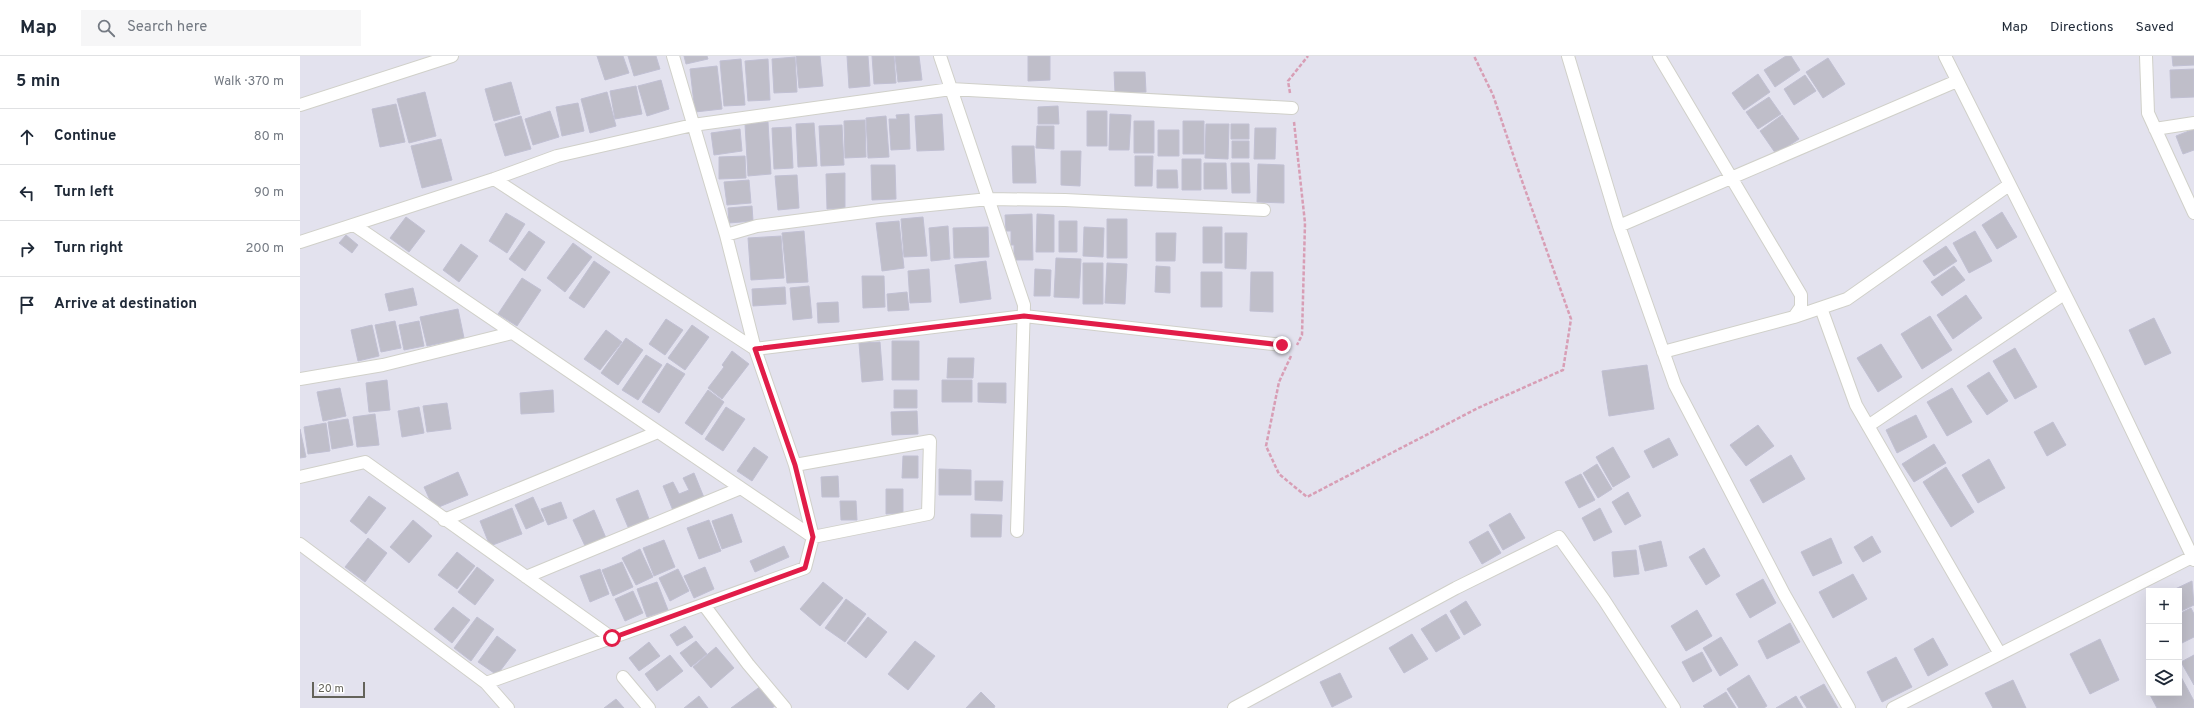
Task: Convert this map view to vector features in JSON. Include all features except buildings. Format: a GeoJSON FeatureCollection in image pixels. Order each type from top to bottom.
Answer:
{"type":"FeatureCollection","features":[{"type":"Feature","properties":{"kind":"street"},"geometry":{"type":"LineString","coordinates":[[300,105],[452,56]]}},
{"type":"Feature","properties":{"kind":"street"},"geometry":{"type":"LineString","coordinates":[[486,683],[805,568],[813,537],[795,465],[755,349],[726,235],[673,56]]}},
{"type":"Feature","properties":{"kind":"street"},"geometry":{"type":"LineString","coordinates":[[940,56],[1024,306],[1017,531]]}},
{"type":"Feature","properties":{"kind":"street"},"geometry":{"type":"LineString","coordinates":[[1568,56],[1619,226],[1674,385],[1784,594],[1848,708]]}},
{"type":"Feature","properties":{"kind":"street"},"geometry":{"type":"LineString","coordinates":[[1659,56],[1730,178],[1801,295],[1801,307],[1794,317]]}},
{"type":"Feature","properties":{"kind":"street"},"geometry":{"type":"LineString","coordinates":[[1893,708],[2194,558],[2064,294],[1956,81],[1945,56]]}},
{"type":"Feature","properties":{"kind":"street"},"geometry":{"type":"LineString","coordinates":[[2146,56],[2148,113],[2194,213]]}},
{"type":"Feature","properties":{"kind":"street"},"geometry":{"type":"LineString","coordinates":[[1619,226],[1956,81]]}},
{"type":"Feature","properties":{"kind":"street"},"geometry":{"type":"LineString","coordinates":[[300,242],[494,179],[557,156],[693,125],[951,89],[1292,108]]}},
{"type":"Feature","properties":{"kind":"street"},"geometry":{"type":"LineString","coordinates":[[2155,129],[2194,123]]}},
{"type":"Feature","properties":{"kind":"street"},"geometry":{"type":"LineString","coordinates":[[494,179],[755,349],[1024,316],[1282,345]]}},
{"type":"Feature","properties":{"kind":"street"},"geometry":{"type":"LineString","coordinates":[[1663,352],[1794,317],[1847,299],[2009,185]]}},
{"type":"Feature","properties":{"kind":"street"},"geometry":{"type":"LineString","coordinates":[[726,235],[757,226],[880,210],[989,199],[1065,200],[1264,210]]}},
{"type":"Feature","properties":{"kind":"street"},"geometry":{"type":"LineString","coordinates":[[354,225],[813,537],[928,514],[930,441],[795,465]]}},
{"type":"Feature","properties":{"kind":"street"},"geometry":{"type":"LineString","coordinates":[[1868,426],[2064,294]]}},
{"type":"Feature","properties":{"kind":"street"},"geometry":{"type":"LineString","coordinates":[[1821,308],[1856,405],[2000,654]]}},
{"type":"Feature","properties":{"kind":"street"},"geometry":{"type":"LineString","coordinates":[[300,379],[383,365],[512,332]]}},
{"type":"Feature","properties":{"kind":"street"},"geometry":{"type":"LineString","coordinates":[[444,520],[658,432]]}},
{"type":"Feature","properties":{"kind":"street"},"geometry":{"type":"LineString","coordinates":[[300,477],[365,462],[444,520],[612,638]]}},
{"type":"Feature","properties":{"kind":"street"},"geometry":{"type":"LineString","coordinates":[[526,577],[741,488]]}},
{"type":"Feature","properties":{"kind":"street"},"geometry":{"type":"LineString","coordinates":[[1234,708],[1456,588],[1559,537],[1604,600],[1674,708]]}},
{"type":"Feature","properties":{"kind":"street"},"geometry":{"type":"LineString","coordinates":[[300,544],[486,683],[508,708]]}},
{"type":"Feature","properties":{"kind":"street"},"geometry":{"type":"LineString","coordinates":[[704,605],[748,664],[785,708]]}},
{"type":"Feature","properties":{"kind":"street"},"geometry":{"type":"LineString","coordinates":[[623,677],[649,708]]}},
{"type":"Feature","properties":{"kind":"path"},"geometry":{"type":"LineString","coordinates":[[1295,348],[1302,335],[1305,223],[1288,81],[1308,56]]}},
{"type":"Feature","properties":{"kind":"path"},"geometry":{"type":"LineString","coordinates":[[1292,355],[1279,382],[1266,446],[1279,474],[1307,498],[1478,408],[1563,370],[1571,319],[1494,95],[1474,56]]}},
{"type":"Feature","properties":{"kind":"route"},"geometry":{"type":"LineString","coordinates":[[612,638],[805,568],[813,537],[795,465],[755,349],[798,345],[1024,316],[1282,345]]}}]}
